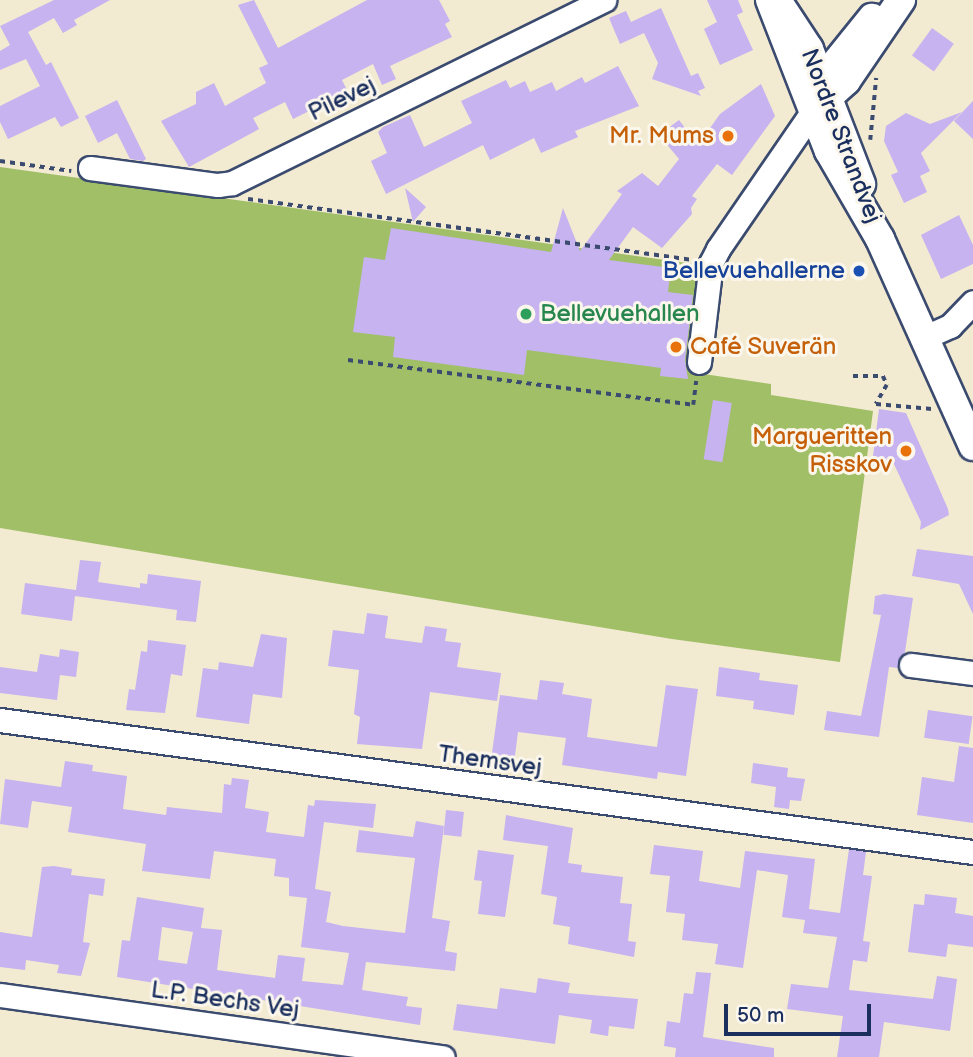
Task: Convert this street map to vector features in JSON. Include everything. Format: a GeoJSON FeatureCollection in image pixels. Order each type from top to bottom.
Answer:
{"type":"FeatureCollection","features":[{"type":"Feature","properties":{"kind":"street","name":"Pilevej"},"geometry":{"type":"LineString","coordinates":[[226,184],[604,0]]}},
{"type":"Feature","properties":{"kind":"street","name":"Nordre Strandvej"},"geometry":{"type":"LineString","coordinates":[[770,0],[821,96],[859,176],[880,239],[973,446]]}},
{"type":"Feature","properties":{"kind":"street","name":"Nordre Strandvej"},"geometry":{"type":"LineString","coordinates":[[776,0],[809,49],[839,171],[880,239]]}},
{"type":"Feature","properties":{"kind":"street"},"geometry":{"type":"LineString","coordinates":[[699,362],[712,263],[821,96],[888,0]]}},
{"type":"Feature","properties":{"kind":"street"},"geometry":{"type":"LineString","coordinates":[[821,96],[859,65],[901,0]]}},
{"type":"Feature","properties":{"kind":"street"},"geometry":{"type":"LineString","coordinates":[[90,168],[226,184]]}},
{"type":"Feature","properties":{"kind":"street"},"geometry":{"type":"LineString","coordinates":[[923,338],[950,326],[973,302]]}},
{"type":"Feature","properties":{"kind":"street"},"geometry":{"type":"LineString","coordinates":[[911,665],[973,673]]}},
{"type":"Feature","properties":{"kind":"street","name":"Themsvej"},"geometry":{"type":"LineString","coordinates":[[0,720],[973,852]]}},
{"type":"Feature","properties":{"kind":"street","name":"L.P. Bechs Vej"},"geometry":{"type":"LineString","coordinates":[[0,995],[443,1057]]}},
{"type":"Feature","properties":{"kind":"path"},"geometry":{"type":"LineString","coordinates":[[859,176],[868,152],[877,74]]}},
{"type":"Feature","properties":{"kind":"path"},"geometry":{"type":"LineString","coordinates":[[0,161],[85,173],[90,168]]}},
{"type":"Feature","properties":{"kind":"path"},"geometry":{"type":"LineString","coordinates":[[226,184],[232,197],[712,263]]}},
{"type":"Feature","properties":{"kind":"path"},"geometry":{"type":"LineString","coordinates":[[348,360],[693,405],[699,362]]}},
{"type":"Feature","properties":{"kind":"path"},"geometry":{"type":"LineString","coordinates":[[853,376],[883,376],[887,385],[876,404],[932,409]]}},
{"type":"Feature","properties":{"kind":"green space"},"geometry":{"type":"Polygon","coordinates":[[[0,167],[708,266],[697,373],[771,384],[771,395],[873,411],[840,662],[672,639],[0,528],[0,167]]]}},
{"type":"Feature","properties":{"kind":"building"},"geometry":{"type":"Polygon","coordinates":[[[54,0],[110,0],[74,20],[77,25],[63,33],[54,18],[28,32],[46,65],[51,62],[79,118],[61,127],[55,117],[8,139],[0,122],[0,106],[40,86],[26,59],[0,70],[0,51],[10,45],[0,26],[54,0]]]}},
{"type":"Feature","properties":{"kind":"building"},"geometry":{"type":"Polygon","coordinates":[[[254,0],[278,48],[367,0],[439,0],[450,21],[445,24],[452,37],[390,66],[396,79],[382,85],[373,64],[342,80],[348,92],[293,119],[285,102],[253,118],[259,129],[189,167],[161,121],[196,104],[196,92],[214,83],[225,106],[266,83],[259,68],[268,64],[238,5],[254,0]]]}},
{"type":"Feature","properties":{"kind":"building"},"geometry":{"type":"Polygon","coordinates":[[[707,0],[738,0],[743,12],[737,15],[753,50],[720,65],[704,29],[717,22],[707,0]]]}},
{"type":"Feature","properties":{"kind":"building"},"geometry":{"type":"Polygon","coordinates":[[[661,8],[691,76],[698,73],[705,88],[698,91],[701,96],[652,79],[658,63],[644,33],[620,44],[609,18],[626,11],[631,22],[661,8]]]}},
{"type":"Feature","properties":{"kind":"building"},"geometry":{"type":"Polygon","coordinates":[[[932,28],[954,44],[934,71],[912,56],[932,28]]]}},
{"type":"Feature","properties":{"kind":"building"},"geometry":{"type":"Polygon","coordinates":[[[618,66],[639,106],[575,131],[578,137],[541,153],[534,138],[490,160],[483,145],[386,194],[371,161],[387,153],[378,132],[383,127],[410,115],[424,147],[472,123],[461,101],[506,80],[510,88],[525,81],[530,92],[552,82],[556,91],[582,77],[585,83],[618,66]]]}},
{"type":"Feature","properties":{"kind":"building","name":"Bellevuehallen"},"geometry":{"type":"Polygon","coordinates":[[[761,84],[775,116],[732,175],[717,164],[692,196],[697,199],[691,208],[692,214],[662,248],[633,227],[609,260],[671,268],[668,292],[693,295],[685,360],[688,379],[660,376],[661,368],[527,350],[524,375],[393,357],[395,337],[353,332],[364,257],[385,260],[391,228],[551,252],[563,208],[580,251],[622,194],[617,191],[642,173],[658,186],[679,159],[659,135],[679,120],[698,145],[720,114],[761,84]]]}},
{"type":"Feature","properties":{"kind":"building"},"geometry":{"type":"Polygon","coordinates":[[[117,100],[146,159],[143,161],[130,159],[117,133],[98,143],[85,116],[117,100]]]}},
{"type":"Feature","properties":{"kind":"building"},"geometry":{"type":"Polygon","coordinates":[[[973,101],[973,139],[954,121],[973,101]]]}},
{"type":"Feature","properties":{"kind":"building"},"geometry":{"type":"Polygon","coordinates":[[[962,112],[921,153],[930,171],[920,176],[927,192],[904,203],[891,175],[898,172],[884,141],[886,126],[906,113],[930,124],[962,112]]]}},
{"type":"Feature","properties":{"kind":"building"},"geometry":{"type":"Polygon","coordinates":[[[405,188],[426,207],[413,222],[405,188]]]}},
{"type":"Feature","properties":{"kind":"building"},"geometry":{"type":"Polygon","coordinates":[[[959,215],[973,245],[973,264],[941,279],[921,235],[959,215]]]}},
{"type":"Feature","properties":{"kind":"building"},"geometry":{"type":"Polygon","coordinates":[[[713,400],[732,403],[722,462],[704,459],[713,400]]]}},
{"type":"Feature","properties":{"kind":"building"},"geometry":{"type":"Polygon","coordinates":[[[879,409],[906,413],[948,509],[949,515],[920,530],[921,522],[893,462],[871,472],[879,409]]]}},
{"type":"Feature","properties":{"kind":"building"},"geometry":{"type":"Polygon","coordinates":[[[917,549],[973,556],[973,614],[959,584],[912,576],[917,549]]]}},
{"type":"Feature","properties":{"kind":"building"},"geometry":{"type":"Polygon","coordinates":[[[80,560],[101,562],[98,582],[140,588],[140,583],[147,584],[148,574],[201,581],[196,622],[176,620],[177,610],[75,596],[72,621],[21,614],[25,583],[76,590],[80,560]]]}},
{"type":"Feature","properties":{"kind":"building"},"geometry":{"type":"Polygon","coordinates":[[[884,594],[913,598],[905,652],[898,668],[889,667],[879,737],[824,730],[827,711],[861,716],[881,615],[873,614],[875,596],[884,594]]]}},
{"type":"Feature","properties":{"kind":"building"},"geometry":{"type":"Polygon","coordinates":[[[367,613],[388,616],[385,638],[422,643],[425,626],[447,629],[445,641],[461,643],[457,667],[501,673],[497,701],[430,692],[422,749],[357,744],[360,717],[354,714],[359,670],[328,666],[333,630],[364,634],[367,613]]]}},
{"type":"Feature","properties":{"kind":"building"},"geometry":{"type":"Polygon","coordinates":[[[261,634],[287,638],[282,698],[253,694],[249,724],[196,717],[203,668],[218,670],[219,662],[253,667],[261,634]]]}},
{"type":"Feature","properties":{"kind":"building"},"geometry":{"type":"Polygon","coordinates":[[[148,640],[186,645],[182,676],[171,674],[165,713],[126,710],[129,689],[135,690],[141,651],[147,652],[148,640]]]}},
{"type":"Feature","properties":{"kind":"building"},"geometry":{"type":"Polygon","coordinates":[[[60,649],[79,652],[76,677],[60,675],[57,700],[0,693],[0,667],[37,672],[40,654],[59,657],[60,649]]]}},
{"type":"Feature","properties":{"kind":"building"},"geometry":{"type":"Polygon","coordinates":[[[719,667],[760,673],[759,680],[798,685],[794,715],[753,709],[754,701],[716,696],[719,667]]]}},
{"type":"Feature","properties":{"kind":"building"},"geometry":{"type":"Polygon","coordinates":[[[540,680],[564,683],[562,694],[592,699],[587,737],[657,747],[666,685],[698,689],[686,776],[658,772],[657,779],[562,765],[566,738],[518,732],[514,763],[491,760],[500,695],[537,700],[540,680]]]}},
{"type":"Feature","properties":{"kind":"building"},"geometry":{"type":"Polygon","coordinates":[[[928,710],[973,716],[969,744],[924,738],[928,710]]]}},
{"type":"Feature","properties":{"kind":"building"},"geometry":{"type":"Polygon","coordinates":[[[959,746],[973,748],[973,823],[917,815],[922,777],[954,782],[959,746]]]}},
{"type":"Feature","properties":{"kind":"building"},"geometry":{"type":"Polygon","coordinates":[[[65,761],[93,765],[92,771],[127,776],[123,809],[166,815],[167,807],[222,813],[224,784],[231,785],[232,778],[249,780],[245,808],[269,812],[266,832],[304,837],[308,805],[314,806],[315,800],[376,804],[373,828],[324,822],[315,889],[331,892],[326,922],[405,933],[415,858],[356,852],[359,830],[413,837],[416,821],[444,826],[432,918],[450,921],[445,951],[457,953],[455,971],[366,962],[362,990],[408,997],[406,1006],[422,1008],[420,1025],[117,977],[122,940],[130,941],[137,897],[204,908],[201,928],[222,930],[217,970],[275,978],[278,955],[305,958],[302,981],[343,985],[349,953],[301,947],[307,898],[289,896],[289,878],[274,876],[276,859],[214,851],[210,879],[142,871],[146,844],[68,832],[72,807],[32,801],[28,828],[0,824],[5,779],[61,787],[65,761]],[[162,927],[158,960],[187,964],[193,932],[162,927]]]}},
{"type":"Feature","properties":{"kind":"building"},"geometry":{"type":"Polygon","coordinates":[[[753,763],[788,768],[787,777],[805,779],[801,801],[790,800],[789,809],[774,807],[776,787],[751,783],[753,763]]]}},
{"type":"Feature","properties":{"kind":"building"},"geometry":{"type":"Polygon","coordinates":[[[446,810],[464,812],[461,837],[443,835],[446,810]]]}},
{"type":"Feature","properties":{"kind":"building"},"geometry":{"type":"Polygon","coordinates":[[[506,815],[573,828],[568,863],[582,865],[581,872],[623,877],[620,903],[632,904],[628,941],[636,942],[634,957],[568,944],[570,927],[553,924],[557,897],[541,894],[548,846],[503,840],[506,815]]]}},
{"type":"Feature","properties":{"kind":"building"},"geometry":{"type":"Polygon","coordinates":[[[654,845],[703,851],[699,881],[740,888],[745,851],[815,859],[809,909],[840,913],[849,849],[866,852],[863,875],[872,876],[863,941],[870,942],[867,962],[853,960],[849,990],[933,999],[937,976],[957,979],[950,1031],[884,1022],[879,1057],[837,1057],[843,1016],[787,1009],[791,984],[828,988],[837,937],[803,933],[805,920],[782,917],[788,875],[757,870],[743,968],[715,964],[718,944],[682,940],[685,914],[666,912],[670,876],[650,874],[654,845]]]}},
{"type":"Feature","properties":{"kind":"building"},"geometry":{"type":"Polygon","coordinates":[[[478,850],[514,855],[505,917],[478,914],[482,881],[474,880],[478,850]]]}},
{"type":"Feature","properties":{"kind":"building"},"geometry":{"type":"Polygon","coordinates":[[[42,867],[72,869],[71,875],[105,879],[103,896],[89,894],[83,942],[90,943],[81,976],[57,973],[59,965],[26,960],[25,970],[0,967],[0,932],[32,937],[42,867]]]}},
{"type":"Feature","properties":{"kind":"building"},"geometry":{"type":"Polygon","coordinates":[[[925,894],[957,898],[955,913],[973,916],[973,947],[948,944],[946,957],[908,952],[914,904],[924,905],[925,894]]]}},
{"type":"Feature","properties":{"kind":"building"},"geometry":{"type":"Polygon","coordinates":[[[696,972],[711,973],[703,1037],[774,1048],[774,1057],[675,1057],[676,1048],[664,1046],[667,1021],[680,1023],[684,993],[693,994],[696,972]]]}},
{"type":"Feature","properties":{"kind":"building"},"geometry":{"type":"Polygon","coordinates":[[[538,978],[570,983],[568,993],[638,999],[634,1029],[609,1026],[608,1036],[590,1033],[592,1020],[559,1015],[555,1044],[453,1030],[457,1004],[497,1009],[500,988],[536,993],[538,978]]]}},
{"type":"Feature","properties":{"kind":"place","name":"Mr. Mums"},"geometry":{"type":"Point","coordinates":[728,136]}},
{"type":"Feature","properties":{"kind":"place","name":"Bellevuehallerne"},"geometry":{"type":"Point","coordinates":[859,271]}},
{"type":"Feature","properties":{"kind":"place","name":"Bellevuehallen"},"geometry":{"type":"Point","coordinates":[526,314]}},
{"type":"Feature","properties":{"kind":"place","name":"Café Suverän"},"geometry":{"type":"Point","coordinates":[676,347]}},
{"type":"Feature","properties":{"kind":"place","name":"Margueritten Risskov"},"geometry":{"type":"Point","coordinates":[906,451]}}]}
